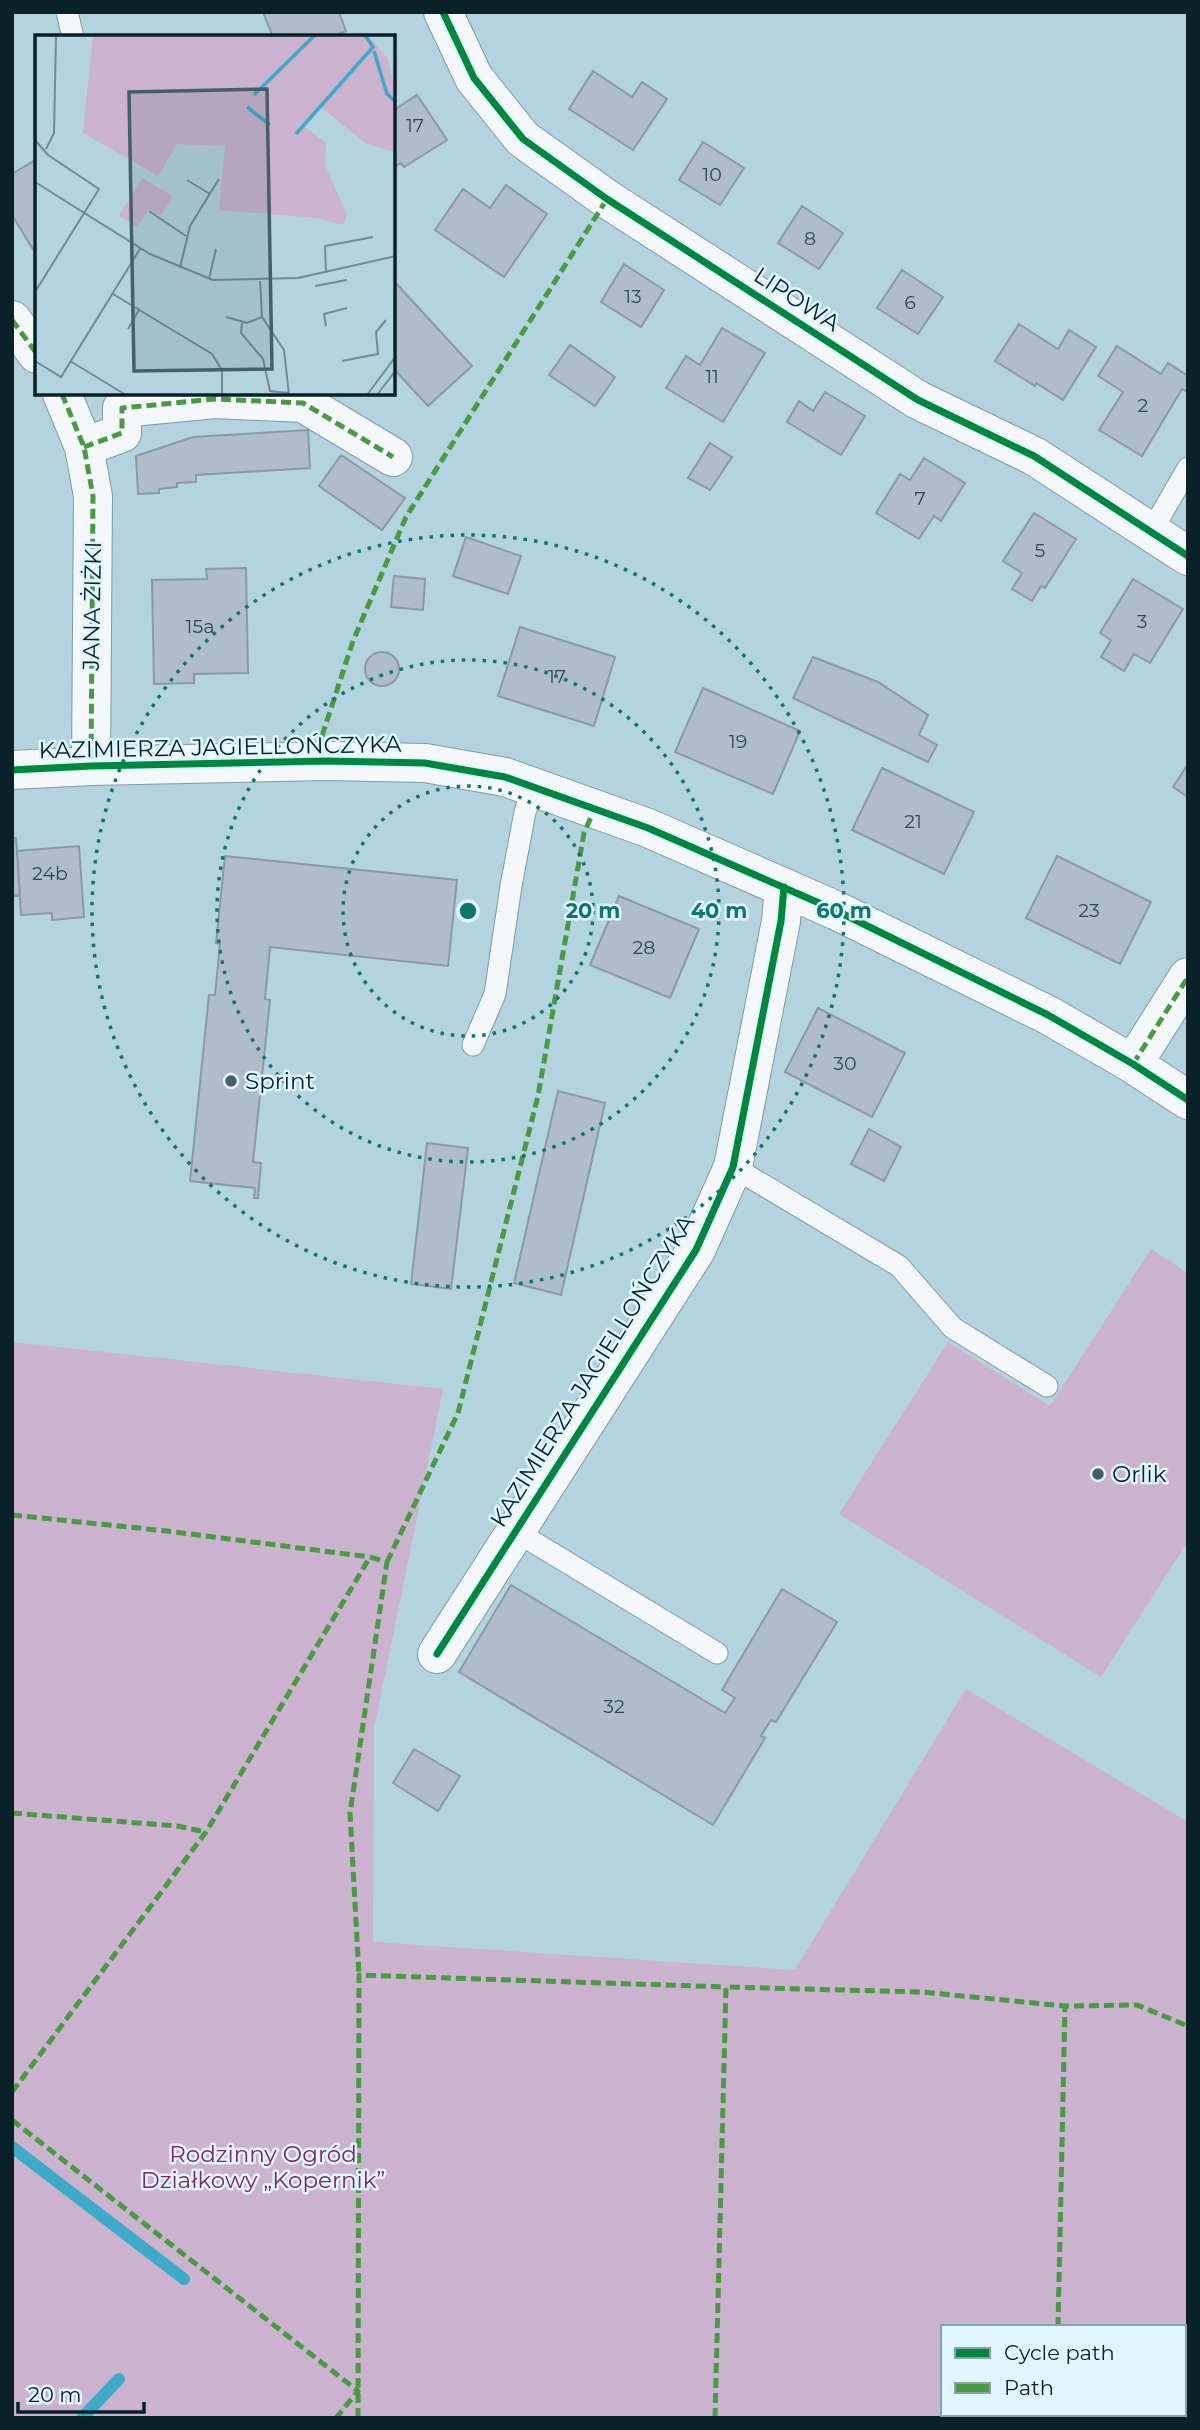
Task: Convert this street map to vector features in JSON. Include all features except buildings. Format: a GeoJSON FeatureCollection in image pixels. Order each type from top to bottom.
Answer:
{"type":"FeatureCollection","features":[{"type":"Feature","properties":{"kind":"street","name":"LIPOWA"},"geometry":{"type":"LineString","coordinates":[[443,12],[474,78],[523,139],[607,199],[918,400],[1034,456],[1188,556]]}},
{"type":"Feature","properties":{"kind":"street"},"geometry":{"type":"LineString","coordinates":[[12,320],[35,351]]}},
{"type":"Feature","properties":{"kind":"street","name":"JANA ŻIŻKI"},"geometry":{"type":"LineString","coordinates":[[63,396],[84,447],[93,496],[91,766]]}},
{"type":"Feature","properties":{"kind":"street"},"geometry":{"type":"LineString","coordinates":[[84,447],[122,433],[122,408],[254,397],[303,402],[393,457]]}},
{"type":"Feature","properties":{"kind":"street","name":"KAZIMIERZA JAGIELLOŃCZYKA"},"geometry":{"type":"LineString","coordinates":[[12,770],[327,761],[425,763],[505,777],[648,828],[784,887],[1048,1014],[1188,1100]]}},
{"type":"Feature","properties":{"kind":"street","name":"KAZIMIERZA JAGIELLOŃCZYKA"},"geometry":{"type":"LineString","coordinates":[[436,1654],[696,1250],[733,1167],[782,921],[784,887]]}},
{"type":"Feature","properties":{"kind":"street"},"geometry":{"type":"LineString","coordinates":[[1133,1064],[1188,977]]}},
{"type":"Feature","properties":{"kind":"lane"},"geometry":{"type":"LineString","coordinates":[[68,12],[73,35]]}},
{"type":"Feature","properties":{"kind":"lane"},"geometry":{"type":"LineString","coordinates":[[1151,532],[1188,468]]}},
{"type":"Feature","properties":{"kind":"lane"},"geometry":{"type":"LineString","coordinates":[[473,1045],[495,994],[511,886],[525,812],[533,787]]}},
{"type":"Feature","properties":{"kind":"lane"},"geometry":{"type":"LineString","coordinates":[[733,1167],[899,1266],[953,1328],[1047,1386]]}},
{"type":"Feature","properties":{"kind":"lane"},"geometry":{"type":"LineString","coordinates":[[515,1531],[717,1653]]}},
{"type":"Feature","properties":{"kind":"green space","name":"Orlik"},"geometry":{"type":"Polygon","coordinates":[[[1151,1249],[1188,1273],[1188,1541],[1101,1677],[839,1514],[948,1342],[1050,1406],[1151,1249]]]}},
{"type":"Feature","properties":{"kind":"green space","name":"Rodzinny Ogród Działkowy „Kopernik”"},"geometry":{"type":"Polygon","coordinates":[[[12,1342],[443,1389],[374,1729],[373,1942],[795,1970],[966,1689],[1188,1822],[1188,2418],[12,2418],[12,1342]]]}},
{"type":"Feature","properties":{"kind":"waterway"},"geometry":{"type":"LineString","coordinates":[[12,2147],[184,2279]]}},
{"type":"Feature","properties":{"kind":"waterway"},"geometry":{"type":"LineString","coordinates":[[82,2418],[119,2379]]}},
{"type":"Feature","properties":{"kind":"marked path"},"geometry":{"type":"LineString","coordinates":[[322,736],[353,641],[406,517],[607,199]]}},
{"type":"Feature","properties":{"kind":"marked path"},"geometry":{"type":"LineString","coordinates":[[12,320],[35,351]]}},
{"type":"Feature","properties":{"kind":"marked path"},"geometry":{"type":"LineString","coordinates":[[63,396],[84,447],[93,496],[91,766]]}},
{"type":"Feature","properties":{"kind":"marked path"},"geometry":{"type":"LineString","coordinates":[[84,447],[122,433],[122,408],[215,399],[303,403],[393,457]]}},
{"type":"Feature","properties":{"kind":"marked path"},"geometry":{"type":"LineString","coordinates":[[387,1562],[458,1413],[538,1096],[584,833],[595,808]]}},
{"type":"Feature","properties":{"kind":"marked path"},"geometry":{"type":"LineString","coordinates":[[1133,1064],[1188,977]]}},
{"type":"Feature","properties":{"kind":"marked path"},"geometry":{"type":"LineString","coordinates":[[12,1515],[167,1531],[370,1557]]}},
{"type":"Feature","properties":{"kind":"marked path"},"geometry":{"type":"LineString","coordinates":[[12,2092],[206,1832],[370,1557],[387,1562],[350,1813],[359,1975]]}},
{"type":"Feature","properties":{"kind":"marked path"},"geometry":{"type":"LineString","coordinates":[[12,1813],[177,1826],[206,1832]]}},
{"type":"Feature","properties":{"kind":"marked path"},"geometry":{"type":"LineString","coordinates":[[358,2418],[359,1975],[726,1987]]}},
{"type":"Feature","properties":{"kind":"marked path"},"geometry":{"type":"LineString","coordinates":[[715,2418],[726,1987],[922,1992],[1065,2006]]}},
{"type":"Feature","properties":{"kind":"marked path"},"geometry":{"type":"LineString","coordinates":[[1058,2325],[1065,2006],[1137,2005],[1188,2026]]}},
{"type":"Feature","properties":{"kind":"marked path"},"geometry":{"type":"LineString","coordinates":[[12,2120],[358,2391],[336,2418]]}},
{"type":"Feature","properties":{"kind":"cycle path"},"geometry":{"type":"LineString","coordinates":[[443,12],[474,78],[523,139],[607,199],[918,400],[1034,456],[1188,556]]}},
{"type":"Feature","properties":{"kind":"cycle path"},"geometry":{"type":"LineString","coordinates":[[12,770],[327,761],[425,763],[505,777],[648,828],[835,910],[1048,1015],[1133,1064],[1188,1100]]}},
{"type":"Feature","properties":{"kind":"cycle path"},"geometry":{"type":"LineString","coordinates":[[437,1654],[696,1250],[733,1167],[781,921],[784,887]]}},
{"type":"Feature","properties":{"kind":"place","name":"Sprint"},"geometry":{"type":"Point","coordinates":[231,1081]}},
{"type":"Feature","properties":{"kind":"place","name":"Orlik"},"geometry":{"type":"Point","coordinates":[1098,1474]}}]}
